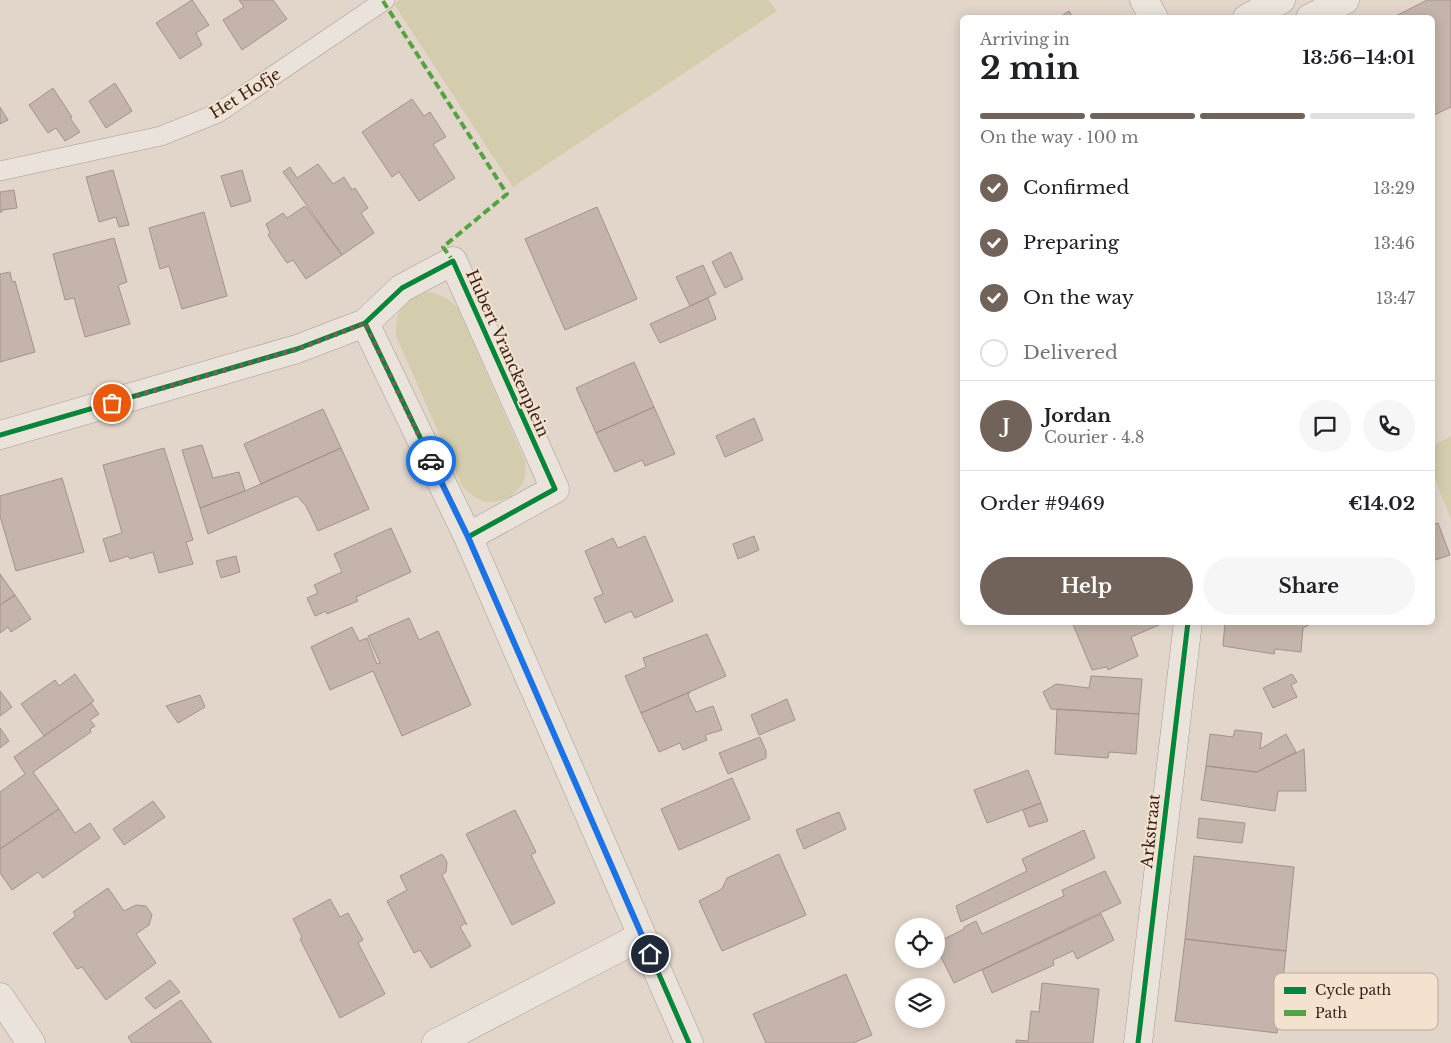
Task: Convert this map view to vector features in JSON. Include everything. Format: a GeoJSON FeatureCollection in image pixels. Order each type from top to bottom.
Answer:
{"type":"FeatureCollection","features":[{"type":"Feature","properties":{"kind":"street"},"geometry":{"type":"LineString","coordinates":[[1144,0],[1152,15]]}},
{"type":"Feature","properties":{"kind":"street"},"geometry":{"type":"LineString","coordinates":[[1253,15],[1281,0]]}},
{"type":"Feature","properties":{"kind":"street"},"geometry":{"type":"LineString","coordinates":[[1316,15],[1345,0]]}},
{"type":"Feature","properties":{"kind":"street","name":"Hubert Vranckenplein"},"geometry":{"type":"LineString","coordinates":[[365,323],[402,288],[453,261],[555,489],[468,537]]}},
{"type":"Feature","properties":{"kind":"street"},"geometry":{"type":"LineString","coordinates":[[0,435],[298,349],[365,323],[468,537],[689,1043]]}},
{"type":"Feature","properties":{"kind":"street","name":"Arkstraat"},"geometry":{"type":"LineString","coordinates":[[1138,1043],[1188,625]]}},
{"type":"Feature","properties":{"kind":"street"},"geometry":{"type":"LineString","coordinates":[[436,1043],[642,936]]}},
{"type":"Feature","properties":{"kind":"street"},"geometry":{"type":"LineString","coordinates":[[0,997],[31,1043]]}},
{"type":"Feature","properties":{"kind":"lane","name":"Het Hofje"},"geometry":{"type":"LineString","coordinates":[[0,171],[161,136],[218,113],[385,0]]}},
{"type":"Feature","properties":{"kind":"shaded area"},"geometry":{"type":"Polygon","coordinates":[[[399,0],[768,0],[777,11],[513,187],[394,4],[399,0]]]}},
{"type":"Feature","properties":{"kind":"shaded area"},"geometry":{"type":"Polygon","coordinates":[[[429,292],[438,294],[458,308],[525,461],[525,477],[522,483],[513,494],[501,501],[488,502],[481,500],[473,496],[462,486],[396,336],[397,320],[402,307],[420,294],[429,292]]]}},
{"type":"Feature","properties":{"kind":"shaded area"},"geometry":{"type":"Polygon","coordinates":[[[1451,436],[1451,519],[1435,479],[1435,445],[1451,436]]]}},
{"type":"Feature","properties":{"kind":"building"},"geometry":{"type":"Polygon","coordinates":[[[192,0],[209,25],[196,33],[202,45],[180,59],[156,23],[192,0]]]}},
{"type":"Feature","properties":{"kind":"building"},"geometry":{"type":"Polygon","coordinates":[[[239,0],[273,0],[287,19],[242,50],[223,20],[244,7],[239,0]]]}},
{"type":"Feature","properties":{"kind":"building"},"geometry":{"type":"Polygon","coordinates":[[[1427,0],[1451,0],[1451,107],[1435,115],[1435,15],[1398,15],[1427,0]]]}},
{"type":"Feature","properties":{"kind":"building"},"geometry":{"type":"Polygon","coordinates":[[[1069,11],[1071,15],[1063,15],[1069,11]]]}},
{"type":"Feature","properties":{"kind":"building"},"geometry":{"type":"Polygon","coordinates":[[[115,83],[132,111],[106,128],[89,101],[115,83]]]}},
{"type":"Feature","properties":{"kind":"building"},"geometry":{"type":"Polygon","coordinates":[[[53,88],[80,132],[65,141],[56,128],[48,133],[29,105],[53,88]]]}},
{"type":"Feature","properties":{"kind":"building"},"geometry":{"type":"Polygon","coordinates":[[[412,99],[424,116],[430,112],[446,137],[433,144],[455,178],[419,201],[399,172],[392,177],[362,132],[412,99]]]}},
{"type":"Feature","properties":{"kind":"building"},"geometry":{"type":"Polygon","coordinates":[[[0,107],[8,120],[0,124],[0,107]]]}},
{"type":"Feature","properties":{"kind":"building"},"geometry":{"type":"Polygon","coordinates":[[[318,164],[333,184],[344,177],[352,190],[355,188],[368,208],[361,213],[374,233],[342,255],[283,172],[290,167],[297,178],[318,164]]]}},
{"type":"Feature","properties":{"kind":"building"},"geometry":{"type":"Polygon","coordinates":[[[113,170],[129,225],[119,227],[116,217],[99,222],[86,177],[113,170]]]}},
{"type":"Feature","properties":{"kind":"building"},"geometry":{"type":"Polygon","coordinates":[[[242,170],[251,201],[231,207],[221,176],[242,170]]]}},
{"type":"Feature","properties":{"kind":"building"},"geometry":{"type":"Polygon","coordinates":[[[14,190],[17,208],[0,212],[0,192],[14,190]]]}},
{"type":"Feature","properties":{"kind":"building"},"geometry":{"type":"Polygon","coordinates":[[[305,206],[342,255],[306,279],[293,260],[287,263],[268,235],[270,233],[266,224],[283,213],[287,218],[305,206]]]}},
{"type":"Feature","properties":{"kind":"building"},"geometry":{"type":"Polygon","coordinates":[[[597,207],[637,299],[565,330],[525,239],[597,207]]]}},
{"type":"Feature","properties":{"kind":"building"},"geometry":{"type":"Polygon","coordinates":[[[204,212],[227,296],[182,309],[169,266],[160,269],[149,228],[204,212]]]}},
{"type":"Feature","properties":{"kind":"building"},"geometry":{"type":"Polygon","coordinates":[[[114,238],[127,282],[118,285],[130,324],[85,337],[74,298],[65,300],[53,254],[114,238]]]}},
{"type":"Feature","properties":{"kind":"building"},"geometry":{"type":"Polygon","coordinates":[[[731,252],[743,279],[725,288],[712,262],[731,252]]]}},
{"type":"Feature","properties":{"kind":"building"},"geometry":{"type":"Polygon","coordinates":[[[703,265],[716,294],[690,306],[676,277],[703,265]]]}},
{"type":"Feature","properties":{"kind":"building"},"geometry":{"type":"Polygon","coordinates":[[[10,272],[12,282],[15,281],[35,352],[0,362],[0,274],[10,272]]]}},
{"type":"Feature","properties":{"kind":"building"},"geometry":{"type":"Polygon","coordinates":[[[708,298],[716,319],[660,343],[650,324],[708,298]]]}},
{"type":"Feature","properties":{"kind":"building"},"geometry":{"type":"Polygon","coordinates":[[[634,362],[654,407],[596,433],[576,388],[634,362]]]}},
{"type":"Feature","properties":{"kind":"building"},"geometry":{"type":"Polygon","coordinates":[[[654,407],[675,454],[645,466],[642,460],[615,472],[596,433],[654,407]]]}},
{"type":"Feature","properties":{"kind":"building"},"geometry":{"type":"Polygon","coordinates":[[[323,409],[341,448],[261,484],[244,444],[323,409]]]}},
{"type":"Feature","properties":{"kind":"building"},"geometry":{"type":"Polygon","coordinates":[[[754,418],[763,440],[725,457],[716,436],[754,418]]]}},
{"type":"Feature","properties":{"kind":"building"},"geometry":{"type":"Polygon","coordinates":[[[202,445],[213,478],[239,472],[245,491],[200,508],[182,450],[202,445]]]}},
{"type":"Feature","properties":{"kind":"building"},"geometry":{"type":"Polygon","coordinates":[[[164,448],[193,540],[186,542],[193,564],[159,573],[153,552],[130,559],[128,556],[110,562],[103,539],[122,533],[103,465],[164,448]]]}},
{"type":"Feature","properties":{"kind":"building"},"geometry":{"type":"Polygon","coordinates":[[[341,448],[369,509],[318,531],[306,506],[297,496],[208,534],[200,508],[245,491],[341,448]]]}},
{"type":"Feature","properties":{"kind":"building"},"geometry":{"type":"Polygon","coordinates":[[[62,478],[84,552],[16,571],[0,516],[0,496],[62,478]]]}},
{"type":"Feature","properties":{"kind":"building"},"geometry":{"type":"Polygon","coordinates":[[[1438,523],[1450,555],[1435,560],[1435,524],[1438,523]]]}},
{"type":"Feature","properties":{"kind":"building"},"geometry":{"type":"Polygon","coordinates":[[[391,528],[411,572],[356,597],[358,601],[327,614],[326,611],[315,616],[307,598],[318,593],[314,585],[342,572],[334,554],[391,528]]]}},
{"type":"Feature","properties":{"kind":"building"},"geometry":{"type":"Polygon","coordinates":[[[645,536],[673,601],[635,618],[631,611],[605,623],[594,598],[603,594],[585,551],[613,538],[618,548],[645,536]]]}},
{"type":"Feature","properties":{"kind":"building"},"geometry":{"type":"Polygon","coordinates":[[[754,536],[759,550],[738,559],[733,544],[754,536]]]}},
{"type":"Feature","properties":{"kind":"building"},"geometry":{"type":"Polygon","coordinates":[[[236,556],[240,572],[221,578],[216,561],[236,556]]]}},
{"type":"Feature","properties":{"kind":"building"},"geometry":{"type":"Polygon","coordinates":[[[0,574],[15,595],[0,605],[0,574]]]}},
{"type":"Feature","properties":{"kind":"building"},"geometry":{"type":"Polygon","coordinates":[[[15,595],[31,619],[11,632],[8,627],[0,633],[0,605],[15,595]]]}},
{"type":"Feature","properties":{"kind":"building"},"geometry":{"type":"Polygon","coordinates":[[[409,618],[419,640],[438,631],[471,705],[402,736],[373,671],[330,690],[311,647],[352,627],[359,641],[367,638],[377,664],[380,663],[368,636],[409,618]]]}},
{"type":"Feature","properties":{"kind":"building"},"geometry":{"type":"Polygon","coordinates":[[[1073,625],[1159,625],[1131,637],[1138,656],[1108,670],[1107,667],[1092,670],[1073,625]]]}},
{"type":"Feature","properties":{"kind":"building"},"geometry":{"type":"Polygon","coordinates":[[[1225,625],[1308,625],[1303,628],[1301,652],[1275,649],[1274,654],[1223,646],[1225,625]]]}},
{"type":"Feature","properties":{"kind":"building"},"geometry":{"type":"Polygon","coordinates":[[[707,634],[726,676],[641,713],[625,676],[646,667],[643,658],[707,634]]]}},
{"type":"Feature","properties":{"kind":"building"},"geometry":{"type":"Polygon","coordinates":[[[75,674],[94,701],[44,736],[21,704],[55,680],[59,686],[75,674]]]}},
{"type":"Feature","properties":{"kind":"building"},"geometry":{"type":"Polygon","coordinates":[[[1292,674],[1297,682],[1291,685],[1297,697],[1273,708],[1263,688],[1292,674]]]}},
{"type":"Feature","properties":{"kind":"building"},"geometry":{"type":"Polygon","coordinates":[[[1091,676],[1142,679],[1139,714],[1051,709],[1043,692],[1056,684],[1089,688],[1091,676]]]}},
{"type":"Feature","properties":{"kind":"building"},"geometry":{"type":"Polygon","coordinates":[[[0,691],[12,707],[0,716],[0,691]]]}},
{"type":"Feature","properties":{"kind":"building"},"geometry":{"type":"Polygon","coordinates":[[[690,692],[688,695],[696,712],[713,706],[722,730],[705,735],[707,740],[683,750],[680,743],[659,752],[641,713],[690,692]]]}},
{"type":"Feature","properties":{"kind":"building"},"geometry":{"type":"Polygon","coordinates":[[[200,695],[205,707],[178,723],[166,706],[200,695]]]}},
{"type":"Feature","properties":{"kind":"building"},"geometry":{"type":"Polygon","coordinates":[[[787,699],[795,720],[759,735],[751,715],[787,699]]]}},
{"type":"Feature","properties":{"kind":"building"},"geometry":{"type":"Polygon","coordinates":[[[91,703],[99,714],[90,720],[95,726],[90,729],[91,732],[33,772],[59,809],[0,849],[0,792],[25,774],[14,757],[91,703]]]}},
{"type":"Feature","properties":{"kind":"building"},"geometry":{"type":"Polygon","coordinates":[[[1057,709],[1139,714],[1136,754],[1109,752],[1108,758],[1055,754],[1057,709]]]}},
{"type":"Feature","properties":{"kind":"building"},"geometry":{"type":"Polygon","coordinates":[[[0,728],[9,741],[0,748],[0,728]]]}},
{"type":"Feature","properties":{"kind":"building"},"geometry":{"type":"Polygon","coordinates":[[[1235,730],[1262,733],[1260,749],[1286,734],[1296,752],[1257,772],[1206,766],[1210,734],[1233,737],[1235,730]]]}},
{"type":"Feature","properties":{"kind":"building"},"geometry":{"type":"Polygon","coordinates":[[[760,737],[766,751],[766,758],[728,774],[719,753],[760,737]]]}},
{"type":"Feature","properties":{"kind":"building"},"geometry":{"type":"Polygon","coordinates":[[[1304,749],[1306,791],[1278,791],[1275,811],[1201,800],[1206,766],[1257,772],[1304,749]]]}},
{"type":"Feature","properties":{"kind":"building"},"geometry":{"type":"Polygon","coordinates":[[[1028,770],[1041,803],[987,823],[974,790],[1028,770]]]}},
{"type":"Feature","properties":{"kind":"building"},"geometry":{"type":"Polygon","coordinates":[[[732,778],[750,819],[679,850],[661,809],[732,778]]]}},
{"type":"Feature","properties":{"kind":"building"},"geometry":{"type":"Polygon","coordinates":[[[153,801],[165,817],[124,845],[113,829],[153,801]]]}},
{"type":"Feature","properties":{"kind":"building"},"geometry":{"type":"Polygon","coordinates":[[[1041,803],[1048,821],[1029,827],[1023,810],[1041,803]]]}},
{"type":"Feature","properties":{"kind":"building"},"geometry":{"type":"Polygon","coordinates":[[[59,809],[75,833],[90,823],[100,838],[43,878],[38,872],[12,890],[0,873],[0,849],[59,809]]]}},
{"type":"Feature","properties":{"kind":"building"},"geometry":{"type":"Polygon","coordinates":[[[515,810],[536,852],[531,855],[555,903],[512,925],[466,834],[515,810]]]}},
{"type":"Feature","properties":{"kind":"building"},"geometry":{"type":"Polygon","coordinates":[[[839,812],[846,829],[804,849],[796,830],[839,812]]]}},
{"type":"Feature","properties":{"kind":"building"},"geometry":{"type":"Polygon","coordinates":[[[1199,818],[1245,823],[1242,843],[1197,838],[1199,818]]]}},
{"type":"Feature","properties":{"kind":"building"},"geometry":{"type":"Polygon","coordinates":[[[1084,830],[1095,858],[961,922],[956,906],[1027,871],[1022,859],[1084,830]]]}},
{"type":"Feature","properties":{"kind":"building"},"geometry":{"type":"Polygon","coordinates":[[[442,854],[447,862],[446,872],[442,875],[467,925],[465,923],[460,927],[471,946],[431,968],[420,950],[414,953],[387,901],[407,890],[400,876],[442,854]]]}},
{"type":"Feature","properties":{"kind":"building"},"geometry":{"type":"Polygon","coordinates":[[[779,854],[806,915],[722,951],[699,901],[722,889],[727,878],[779,854]]]}},
{"type":"Feature","properties":{"kind":"building"},"geometry":{"type":"Polygon","coordinates":[[[1194,856],[1294,867],[1286,951],[1185,939],[1194,856]]]}},
{"type":"Feature","properties":{"kind":"building"},"geometry":{"type":"Polygon","coordinates":[[[1105,871],[1121,903],[954,983],[945,965],[945,938],[976,921],[982,934],[1064,896],[1062,890],[1105,871]]]}},
{"type":"Feature","properties":{"kind":"building"},"geometry":{"type":"Polygon","coordinates":[[[108,888],[124,911],[136,905],[146,906],[152,915],[149,925],[136,934],[156,963],[106,1000],[82,967],[77,969],[53,933],[76,916],[73,912],[108,888]]]}},
{"type":"Feature","properties":{"kind":"building"},"geometry":{"type":"Polygon","coordinates":[[[330,899],[340,917],[348,913],[363,940],[358,943],[385,994],[340,1018],[300,939],[302,937],[293,919],[330,899]]]}},
{"type":"Feature","properties":{"kind":"building"},"geometry":{"type":"Polygon","coordinates":[[[1101,914],[1114,940],[1077,959],[1073,951],[1053,960],[1054,965],[992,993],[982,970],[1101,914]]]}},
{"type":"Feature","properties":{"kind":"building"},"geometry":{"type":"Polygon","coordinates":[[[1185,939],[1286,951],[1284,973],[1274,973],[1274,1030],[1277,1030],[1277,1033],[1175,1021],[1185,939]]]}},
{"type":"Feature","properties":{"kind":"building"},"geometry":{"type":"Polygon","coordinates":[[[846,974],[872,1035],[853,1043],[766,1043],[753,1014],[846,974]]]}},
{"type":"Feature","properties":{"kind":"building"},"geometry":{"type":"Polygon","coordinates":[[[170,980],[180,992],[155,1009],[145,998],[170,980]]]}},
{"type":"Feature","properties":{"kind":"building"},"geometry":{"type":"Polygon","coordinates":[[[1042,983],[1099,989],[1093,1043],[1016,1043],[1016,1040],[1028,1041],[1031,1011],[1039,1012],[1042,983]]]}},
{"type":"Feature","properties":{"kind":"building"},"geometry":{"type":"Polygon","coordinates":[[[181,1000],[212,1043],[132,1043],[128,1037],[181,1000]]]}},
{"type":"Feature","properties":{"kind":"marked path"},"geometry":{"type":"LineString","coordinates":[[383,1],[507,194],[443,247],[453,261]]}},
{"type":"Feature","properties":{"kind":"cycle path"},"geometry":{"type":"LineString","coordinates":[[468,537],[555,489],[453,261],[402,288],[365,323],[468,537],[689,1043]]}},
{"type":"Feature","properties":{"kind":"cycle path"},"geometry":{"type":"LineString","coordinates":[[0,435],[297,349],[365,323]]}},
{"type":"Feature","properties":{"kind":"cycle path"},"geometry":{"type":"LineString","coordinates":[[1138,1043],[1188,625]]}},
{"type":"Feature","properties":{"kind":"way so far"},"geometry":{"type":"LineString","coordinates":[[112,403],[298,349],[365,323],[431,461]]}},
{"type":"Feature","properties":{"kind":"route"},"geometry":{"type":"LineString","coordinates":[[431,461],[468,537],[650,954]]}}]}
